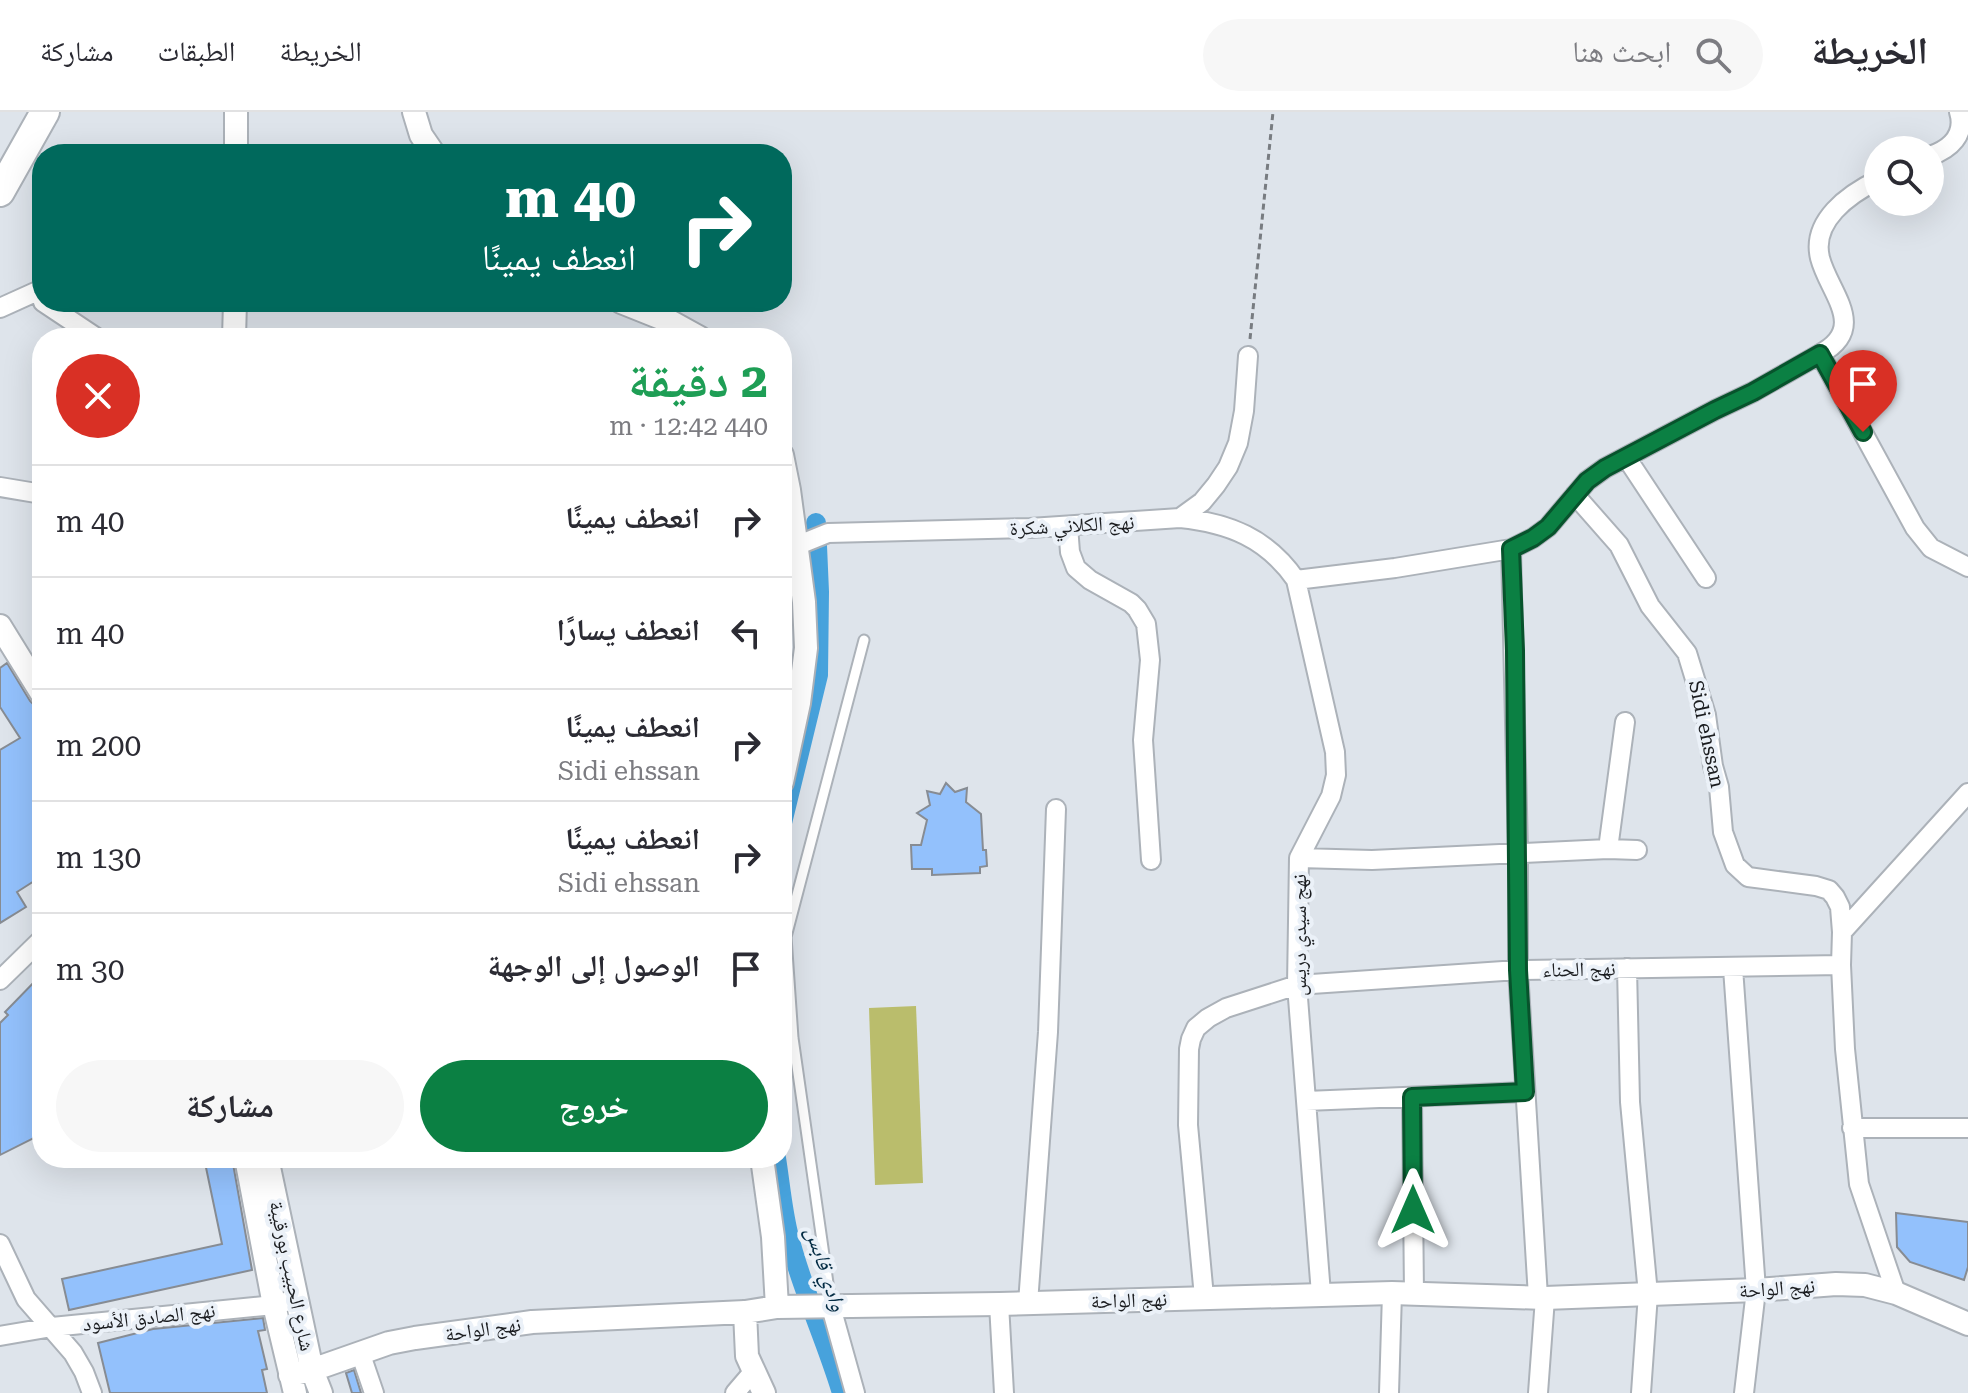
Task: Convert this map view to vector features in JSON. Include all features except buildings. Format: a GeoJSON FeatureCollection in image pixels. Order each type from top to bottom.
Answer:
{"type":"FeatureCollection","features":[{"type":"Feature","properties":{"kind":"main road"},"geometry":{"type":"LineString","coordinates":[[0,192],[45,112]]}},
{"type":"Feature","properties":{"kind":"street"},"geometry":{"type":"LineString","coordinates":[[236,112],[236,144]]}},
{"type":"Feature","properties":{"kind":"street"},"geometry":{"type":"LineString","coordinates":[[414,112],[427,144]]}},
{"type":"Feature","properties":{"kind":"street"},"geometry":{"type":"LineString","coordinates":[[1944,151],[1953,143],[1960,129],[1959,112]]}},
{"type":"Feature","properties":{"kind":"street"},"geometry":{"type":"LineString","coordinates":[[1296,580],[1511,549],[1548,527],[1587,481],[1605,468],[1832,348],[1839,341],[1844,319],[1841,305],[1820,259],[1819,243],[1833,211],[1864,188]]}},
{"type":"Feature","properties":{"kind":"street"},"geometry":{"type":"LineString","coordinates":[[0,308],[32,299]]}},
{"type":"Feature","properties":{"kind":"street"},"geometry":{"type":"LineString","coordinates":[[60,312],[83,328]]}},
{"type":"Feature","properties":{"kind":"street"},"geometry":{"type":"LineString","coordinates":[[646,312],[682,328]]}},
{"type":"Feature","properties":{"kind":"street"},"geometry":{"type":"LineString","coordinates":[[1820,354],[1915,528],[1931,548],[1968,567]]}},
{"type":"Feature","properties":{"kind":"street"},"geometry":{"type":"LineString","coordinates":[[1180,518],[1202,502],[1228,467],[1238,443],[1244,411],[1248,356]]}},
{"type":"Feature","properties":{"kind":"street"},"geometry":{"type":"LineString","coordinates":[[1626,457],[1706,578]]}},
{"type":"Feature","properties":{"kind":"street"},"geometry":{"type":"LineString","coordinates":[[0,487],[32,492]]}},
{"type":"Feature","properties":{"kind":"street","name":"Sidi ehssan"},"geometry":{"type":"LineString","coordinates":[[1575,495],[1619,545],[1650,606],[1687,653],[1706,715],[1719,787],[1723,832],[1735,865],[1748,877],[1829,890],[1840,907],[1845,1049],[1859,1184],[1896,1293]]}},
{"type":"Feature","properties":{"kind":"street","name":"نهج الكلاني شكرة"},"geometry":{"type":"LineString","coordinates":[[792,544],[828,533],[1068,526],[1180,518]]}},
{"type":"Feature","properties":{"kind":"street","name":"نهج سيدي دريس"},"geometry":{"type":"LineString","coordinates":[[1180,518],[1205,521],[1248,536],[1269,549],[1296,580],[1335,752],[1336,775],[1331,796],[1299,858],[1297,985],[1321,1294]]}},
{"type":"Feature","properties":{"kind":"street"},"geometry":{"type":"LineString","coordinates":[[1068,526],[1070,552],[1076,568],[1090,580],[1131,603],[1146,624],[1150,660],[1143,740],[1151,860]]}},
{"type":"Feature","properties":{"kind":"street"},"geometry":{"type":"LineString","coordinates":[[1511,549],[1518,970],[1542,1297],[1538,1393]]}},
{"type":"Feature","properties":{"kind":"street"},"geometry":{"type":"LineString","coordinates":[[792,556],[804,602],[806,648],[792,736]]}},
{"type":"Feature","properties":{"kind":"street"},"geometry":{"type":"LineString","coordinates":[[0,626],[32,678]]}},
{"type":"Feature","properties":{"kind":"street"},"geometry":{"type":"LineString","coordinates":[[1608,849],[1625,722]]}},
{"type":"Feature","properties":{"kind":"street"},"geometry":{"type":"LineString","coordinates":[[1842,932],[1968,793]]}},
{"type":"Feature","properties":{"kind":"street"},"geometry":{"type":"LineString","coordinates":[[1028,1303],[1048,1032],[1056,809]]}},
{"type":"Feature","properties":{"kind":"street"},"geometry":{"type":"LineString","coordinates":[[1299,858],[1372,860],[1518,852],[1637,850]]}},
{"type":"Feature","properties":{"kind":"street"},"geometry":{"type":"LineString","coordinates":[[0,980],[32,949]]}},
{"type":"Feature","properties":{"kind":"street","name":"نهج الحناء"},"geometry":{"type":"LineString","coordinates":[[1204,1297],[1188,1125],[1189,1049],[1196,1028],[1226,1008],[1297,985],[1518,970],[1841,965]]}},
{"type":"Feature","properties":{"kind":"street"},"geometry":{"type":"LineString","coordinates":[[1627,968],[1630,1102],[1648,1294],[1641,1393]]}},
{"type":"Feature","properties":{"kind":"street"},"geometry":{"type":"LineString","coordinates":[[1733,968],[1756,1290],[1744,1393]]}},
{"type":"Feature","properties":{"kind":"street"},"geometry":{"type":"LineString","coordinates":[[1306,1101],[1525,1092]]}},
{"type":"Feature","properties":{"kind":"street"},"geometry":{"type":"LineString","coordinates":[[1389,1393],[1403,1294],[1412,1097]]}},
{"type":"Feature","properties":{"kind":"street"},"geometry":{"type":"LineString","coordinates":[[1852,1128],[1968,1128]]}},
{"type":"Feature","properties":{"kind":"street","name":"شارع الحبيب بورقيبة"},"geometry":{"type":"LineString","coordinates":[[248,1168],[292,1384]]}},
{"type":"Feature","properties":{"kind":"street","name":"شارع الحبيب بورقيبة"},"geometry":{"type":"LineString","coordinates":[[269,1168],[312,1370],[321,1393]]}},
{"type":"Feature","properties":{"kind":"street"},"geometry":{"type":"LineString","coordinates":[[763,1168],[773,1237],[777,1307]]}},
{"type":"Feature","properties":{"kind":"street"},"geometry":{"type":"LineString","coordinates":[[0,1244],[26,1299],[79,1362],[92,1393]]}},
{"type":"Feature","properties":{"kind":"street","name":"نهج الواحة"},"geometry":{"type":"LineString","coordinates":[[292,1384],[312,1370],[360,1352],[415,1338],[532,1322],[745,1312],[777,1307],[1321,1294],[1542,1297],[1865,1285],[1896,1293],[1968,1324]]}},
{"type":"Feature","properties":{"kind":"street","name":"نهج الصادق الأسود"},"geometry":{"type":"LineString","coordinates":[[0,1336],[52,1327],[274,1305],[297,1299]]}},
{"type":"Feature","properties":{"kind":"street"},"geometry":{"type":"LineString","coordinates":[[999,1304],[1004,1393]]}},
{"type":"Feature","properties":{"kind":"street"},"geometry":{"type":"LineString","coordinates":[[831,1307],[855,1393]]}},
{"type":"Feature","properties":{"kind":"street"},"geometry":{"type":"LineString","coordinates":[[745,1312],[747,1356],[764,1393]]}},
{"type":"Feature","properties":{"kind":"street"},"geometry":{"type":"LineString","coordinates":[[360,1352],[374,1393]]}},
{"type":"Feature","properties":{"kind":"street"},"geometry":{"type":"LineString","coordinates":[[735,1393],[753,1372]]}},
{"type":"Feature","properties":{"kind":"lane"},"geometry":{"type":"LineString","coordinates":[[792,914],[864,640]]}},
{"type":"Feature","properties":{"kind":"lane"},"geometry":{"type":"LineString","coordinates":[[792,1024],[831,1307]]}},
{"type":"Feature","properties":{"kind":"path"},"geometry":{"type":"LineString","coordinates":[[1248,356],[1273,112]]}},
{"type":"Feature","properties":{"kind":"green space"},"geometry":{"type":"Polygon","coordinates":[[[916,1006],[923,1183],[875,1185],[869,1008],[916,1006]]]}},
{"type":"Feature","properties":{"kind":"waterway","name":"وادي قابس"},"geometry":{"type":"LineString","coordinates":[[792,782],[818,675],[816,523]]}},
{"type":"Feature","properties":{"kind":"waterway","name":"وادي قابس"},"geometry":{"type":"LineString","coordinates":[[777,1168],[793,1253],[842,1393]]}},
{"type":"Feature","properties":{"kind":"route"},"geometry":{"type":"LineString","coordinates":[[1413,1210],[1412,1097],[1525,1092],[1518,970],[1511,549],[1548,527],[1587,481],[1605,468],[1820,354],[1863,432]]}}]}
